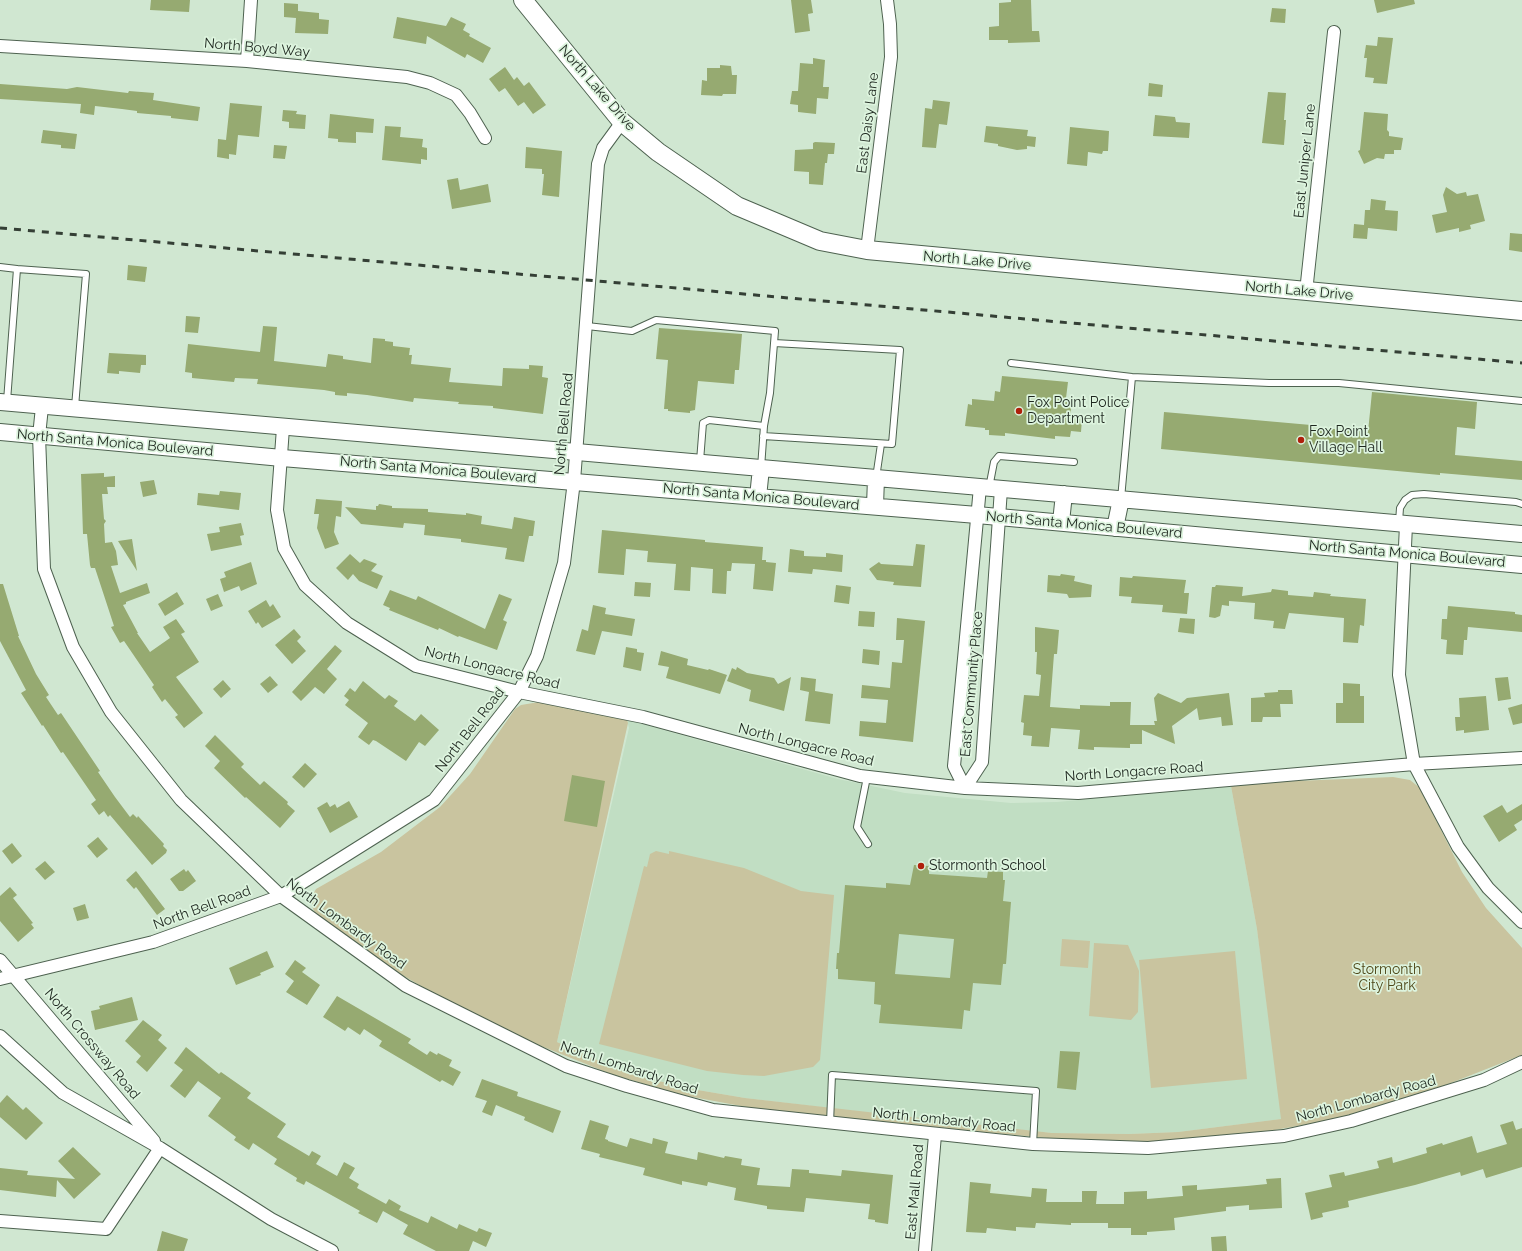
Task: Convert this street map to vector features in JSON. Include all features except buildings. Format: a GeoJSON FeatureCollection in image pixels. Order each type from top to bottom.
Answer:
{"type":"FeatureCollection","features":[{"type":"Feature","properties":{"kind":"main road","name":"North Lake Drive"},"geometry":{"type":"LineString","coordinates":[[523,0],[622,122],[664,157],[737,206],[820,241],[868,250],[1522,311]]}},
{"type":"Feature","properties":{"kind":"street"},"geometry":{"type":"LineString","coordinates":[[247,61],[251,0]]}},
{"type":"Feature","properties":{"kind":"street","name":"East Daisy Lane"},"geometry":{"type":"LineString","coordinates":[[868,250],[891,57],[890,24],[887,0]]}},
{"type":"Feature","properties":{"kind":"street","name":"East Juniper Lane"},"geometry":{"type":"LineString","coordinates":[[1306,292],[1334,32]]}},
{"type":"Feature","properties":{"kind":"street","name":"North Boyd Way"},"geometry":{"type":"LineString","coordinates":[[0,46],[247,61],[407,77],[430,83],[456,95],[470,113],[485,138]]}},
{"type":"Feature","properties":{"kind":"street","name":"North Bell Road"},"geometry":{"type":"LineString","coordinates":[[0,979],[153,942],[280,896],[434,800],[519,692],[537,656],[564,563],[574,482],[587,326],[598,164],[604,148],[622,122]]}},
{"type":"Feature","properties":{"kind":"street","name":"North Santa Monica Boulevard"},"geometry":{"type":"LineString","coordinates":[[3,403],[1522,534]]}},
{"type":"Feature","properties":{"kind":"street","name":"North Lombardy Road"},"geometry":{"type":"LineString","coordinates":[[42,406],[39,436],[44,569],[73,647],[111,712],[181,800],[280,896],[406,986],[566,1066],[627,1086],[713,1110],[935,1135],[1033,1144],[1148,1148],[1284,1136],[1351,1121],[1484,1080],[1522,1062]]}},
{"type":"Feature","properties":{"kind":"street","name":"North Longacre Road"},"geometry":{"type":"LineString","coordinates":[[283,428],[277,510],[284,548],[305,585],[347,623],[416,666],[519,692],[643,717],[867,777],[965,788],[1078,793],[1414,764],[1522,758]]}},
{"type":"Feature","properties":{"kind":"street","name":"North Santa Monica Boulevard"},"geometry":{"type":"LineString","coordinates":[[0,432],[282,458],[1061,522],[1522,565]]}},
{"type":"Feature","properties":{"kind":"street"},"geometry":{"type":"LineString","coordinates":[[758,497],[761,468]]}},
{"type":"Feature","properties":{"kind":"street"},"geometry":{"type":"LineString","coordinates":[[875,506],[876,478]]}},
{"type":"Feature","properties":{"kind":"street","name":"East Community Place"},"geometry":{"type":"LineString","coordinates":[[965,788],[954,766],[977,515],[990,488]]}},
{"type":"Feature","properties":{"kind":"street","name":"East Community Place"},"geometry":{"type":"LineString","coordinates":[[965,788],[982,762],[998,517],[990,488]]}},
{"type":"Feature","properties":{"kind":"street"},"geometry":{"type":"LineString","coordinates":[[1061,522],[1064,494]]}},
{"type":"Feature","properties":{"kind":"street"},"geometry":{"type":"LineString","coordinates":[[1115,528],[1121,499]]}},
{"type":"Feature","properties":{"kind":"street"},"geometry":{"type":"LineString","coordinates":[[1402,524],[1403,554],[1399,675],[1414,764],[1458,847],[1488,888],[1522,922]]}},
{"type":"Feature","properties":{"kind":"street","name":"North Crossway Road"},"geometry":{"type":"LineString","coordinates":[[0,960],[160,1148]]}},
{"type":"Feature","properties":{"kind":"street","name":"North Crossway Road"},"geometry":{"type":"LineString","coordinates":[[0,1036],[63,1093],[160,1148],[271,1219],[332,1251]]}},
{"type":"Feature","properties":{"kind":"street","name":"East Mall Road"},"geometry":{"type":"LineString","coordinates":[[925,1251],[935,1135]]}},
{"type":"Feature","properties":{"kind":"street"},"geometry":{"type":"LineString","coordinates":[[0,1221],[106,1229],[160,1148]]}},
{"type":"Feature","properties":{"kind":"lane"},"geometry":{"type":"LineString","coordinates":[[0,267],[86,274],[75,410]]}},
{"type":"Feature","properties":{"kind":"lane"},"geometry":{"type":"LineString","coordinates":[[3,403],[17,269]]}},
{"type":"Feature","properties":{"kind":"lane"},"geometry":{"type":"LineString","coordinates":[[587,326],[632,331],[656,320],[775,331],[770,393],[764,426],[761,468]]}},
{"type":"Feature","properties":{"kind":"lane"},"geometry":{"type":"LineString","coordinates":[[763,436],[892,444],[900,350],[774,343]]}},
{"type":"Feature","properties":{"kind":"lane"},"geometry":{"type":"LineString","coordinates":[[1012,363],[1132,377],[1269,383],[1339,382],[1522,401]]}},
{"type":"Feature","properties":{"kind":"lane"},"geometry":{"type":"LineString","coordinates":[[1121,499],[1132,377]]}},
{"type":"Feature","properties":{"kind":"lane"},"geometry":{"type":"LineString","coordinates":[[700,462],[703,423],[709,420],[764,426]]}},
{"type":"Feature","properties":{"kind":"lane"},"geometry":{"type":"LineString","coordinates":[[876,478],[881,444]]}},
{"type":"Feature","properties":{"kind":"lane"},"geometry":{"type":"LineString","coordinates":[[990,488],[994,462],[999,456],[1074,462]]}},
{"type":"Feature","properties":{"kind":"lane"},"geometry":{"type":"LineString","coordinates":[[1402,524],[1400,508],[1405,500],[1412,496],[1424,494],[1516,502],[1522,504]]}},
{"type":"Feature","properties":{"kind":"lane"},"geometry":{"type":"LineString","coordinates":[[867,777],[857,827],[868,844]]}},
{"type":"Feature","properties":{"kind":"lane"},"geometry":{"type":"LineString","coordinates":[[830,1123],[832,1075],[1036,1091],[1033,1144]]}},
{"type":"Feature","properties":{"kind":"shaded area","name":"Stormonth School"},"geometry":{"type":"Polygon","coordinates":[[[627,720],[838,779],[905,793],[1011,803],[1057,802],[1231,786],[1257,929],[1282,1119],[1178,1132],[1129,1134],[1052,1133],[948,1122],[745,1098],[686,1088],[624,1072],[557,1042],[629,728],[627,720]]]}},
{"type":"Feature","properties":{"kind":"green space","name":"Stormonth City Park"},"geometry":{"type":"Polygon","coordinates":[[[539,702],[627,720],[628,723],[557,1042],[624,1072],[686,1088],[745,1098],[1052,1133],[1129,1134],[1178,1132],[1281,1119],[1257,929],[1231,786],[1272,782],[1393,777],[1410,780],[1420,788],[1462,872],[1486,908],[1522,948],[1522,1055],[1423,1094],[1331,1120],[1269,1131],[1148,1142],[1059,1139],[784,1114],[682,1095],[611,1074],[526,1040],[448,1002],[387,966],[322,920],[315,913],[312,906],[312,896],[316,889],[381,852],[440,807],[470,774],[515,709],[521,705],[539,702]]]}},
{"type":"Feature","properties":{"kind":"green space"},"geometry":{"type":"Polygon","coordinates":[[[656,851],[669,854],[669,851],[744,868],[801,891],[834,895],[820,1060],[813,1067],[764,1076],[743,1075],[707,1071],[599,1044],[644,866],[647,867],[650,854],[656,851]]]}},
{"type":"Feature","properties":{"kind":"green space"},"geometry":{"type":"Polygon","coordinates":[[[1062,939],[1090,941],[1088,968],[1060,966],[1062,939]]]}},
{"type":"Feature","properties":{"kind":"green space"},"geometry":{"type":"Polygon","coordinates":[[[1094,943],[1128,945],[1139,971],[1138,1012],[1131,1020],[1089,1016],[1094,943]]]}},
{"type":"Feature","properties":{"kind":"green space"},"geometry":{"type":"Polygon","coordinates":[[[1235,951],[1247,1079],[1151,1088],[1139,960],[1235,951]]]}},
{"type":"Feature","properties":{"kind":"railway"},"geometry":{"type":"LineString","coordinates":[[0,228],[1522,363]]}},
{"type":"Feature","properties":{"kind":"place","name":"Fox Point Police Department"},"geometry":{"type":"Point","coordinates":[1019,411]}},
{"type":"Feature","properties":{"kind":"place","name":"Fox Point Village Hall"},"geometry":{"type":"Point","coordinates":[1301,440]}},
{"type":"Feature","properties":{"kind":"place","name":"Stormonth School"},"geometry":{"type":"Point","coordinates":[921,866]}}]}
